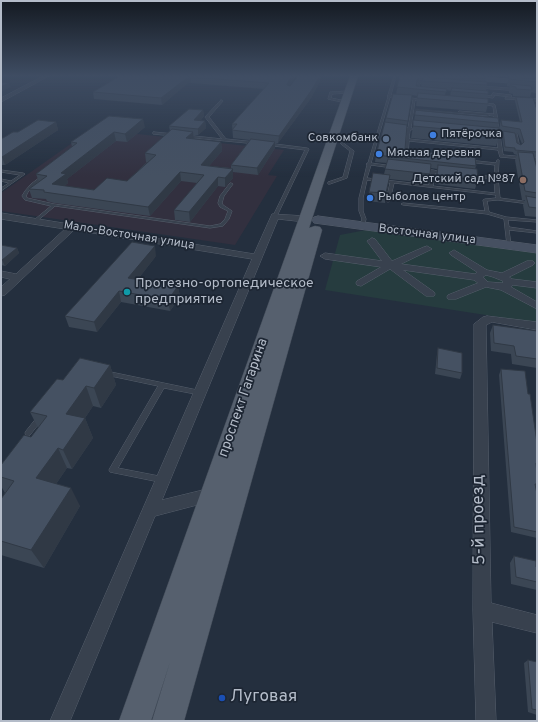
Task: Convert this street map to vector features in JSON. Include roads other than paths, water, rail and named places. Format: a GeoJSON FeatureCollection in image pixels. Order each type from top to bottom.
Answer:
{"type":"FeatureCollection","features":[{"type":"Feature","properties":{"kind":"main road","name":"проспект Гагарина"},"geometry":{"type":"LineString","coordinates":[[168,721],[342,110]]}},
{"type":"Feature","properties":{"kind":"main road","name":"проспект Гагарина"},"geometry":{"type":"LineString","coordinates":[[135,721],[211,495],[312,220],[328,183],[352,110]]}},
{"type":"Feature","properties":{"kind":"main road","name":"Восточная улица"},"geometry":{"type":"LineString","coordinates":[[312,220],[537,249]]}},
{"type":"Feature","properties":{"kind":"street","name":"Мало-Восточная улица"},"geometry":{"type":"LineString","coordinates":[[1,216],[256,257]]}},
{"type":"Feature","properties":{"kind":"street"},"geometry":{"type":"LineString","coordinates":[[60,721],[164,480],[256,257],[275,216],[312,220]]}},
{"type":"Feature","properties":{"kind":"street"},"geometry":{"type":"LineString","coordinates":[[1,293],[72,227]]}},
{"type":"Feature","properties":{"kind":"street"},"geometry":{"type":"LineString","coordinates":[[372,241],[390,265],[430,294]]}},
{"type":"Feature","properties":{"kind":"street"},"geometry":{"type":"LineString","coordinates":[[362,283],[390,265],[426,249]]}},
{"type":"Feature","properties":{"kind":"street"},"geometry":{"type":"LineString","coordinates":[[454,253],[482,278],[494,286],[505,281],[530,263]]}},
{"type":"Feature","properties":{"kind":"street"},"geometry":{"type":"LineString","coordinates":[[325,256],[482,278]]}},
{"type":"Feature","properties":{"kind":"street"},"geometry":{"type":"LineString","coordinates":[[1,274],[17,277]]}},
{"type":"Feature","properties":{"kind":"street"},"geometry":{"type":"LineString","coordinates":[[452,297],[482,278]]}},
{"type":"Feature","properties":{"kind":"street"},"geometry":{"type":"LineString","coordinates":[[505,281],[537,285]]}},
{"type":"Feature","properties":{"kind":"street"},"geometry":{"type":"LineString","coordinates":[[505,281],[537,306]]}},
{"type":"Feature","properties":{"kind":"street","name":"5-й проезд"},"geometry":{"type":"LineString","coordinates":[[486,721],[482,610],[480,324],[483,321],[492,319],[537,326]]}},
{"type":"Feature","properties":{"kind":"street"},"geometry":{"type":"LineString","coordinates":[[150,510],[211,495]]}},
{"type":"Feature","properties":{"kind":"street"},"geometry":{"type":"LineString","coordinates":[[482,610],[537,624]]}},
{"type":"Feature","properties":{"kind":"lane"},"geometry":{"type":"LineString","coordinates":[[214,110],[207,117],[224,139]]}},
{"type":"Feature","properties":{"kind":"lane"},"geometry":{"type":"LineString","coordinates":[[362,226],[364,219],[361,211],[361,198],[368,164],[384,110]]}},
{"type":"Feature","properties":{"kind":"lane"},"geometry":{"type":"LineString","coordinates":[[405,162],[412,110]]}},
{"type":"Feature","properties":{"kind":"lane"},"geometry":{"type":"LineString","coordinates":[[495,110],[501,156],[496,164],[498,197]]}},
{"type":"Feature","properties":{"kind":"lane"},"geometry":{"type":"LineString","coordinates":[[455,112],[496,115]]}},
{"type":"Feature","properties":{"kind":"lane"},"geometry":{"type":"LineString","coordinates":[[410,119],[418,120]]}},
{"type":"Feature","properties":{"kind":"lane"},"geometry":{"type":"LineString","coordinates":[[380,126],[387,127]]}},
{"type":"Feature","properties":{"kind":"lane"},"geometry":{"type":"LineString","coordinates":[[490,126],[497,127]]}},
{"type":"Feature","properties":{"kind":"lane"},"geometry":{"type":"LineString","coordinates":[[395,128],[417,130]]}},
{"type":"Feature","properties":{"kind":"lane"},"geometry":{"type":"LineString","coordinates":[[154,133],[176,135]]}},
{"type":"Feature","properties":{"kind":"lane"},"geometry":{"type":"LineString","coordinates":[[491,137],[498,135],[516,135],[519,148]]}},
{"type":"Feature","properties":{"kind":"lane"},"geometry":{"type":"LineString","coordinates":[[183,136],[224,139],[307,149],[275,216]]}},
{"type":"Feature","properties":{"kind":"lane"},"geometry":{"type":"LineString","coordinates":[[408,140],[500,149]]}},
{"type":"Feature","properties":{"kind":"lane"},"geometry":{"type":"LineString","coordinates":[[406,155],[413,155]]}},
{"type":"Feature","properties":{"kind":"lane"},"geometry":{"type":"LineString","coordinates":[[501,156],[537,159]]}},
{"type":"Feature","properties":{"kind":"lane"},"geometry":{"type":"LineString","coordinates":[[466,161],[496,164]]}},
{"type":"Feature","properties":{"kind":"lane"},"geometry":{"type":"LineString","coordinates":[[368,164],[397,168]]}},
{"type":"Feature","properties":{"kind":"lane"},"geometry":{"type":"LineString","coordinates":[[418,170],[449,173]]}},
{"type":"Feature","properties":{"kind":"lane"},"geometry":{"type":"LineString","coordinates":[[1,171],[23,174],[1,190]]}},
{"type":"Feature","properties":{"kind":"lane"},"geometry":{"type":"LineString","coordinates":[[431,186],[433,171]]}},
{"type":"Feature","properties":{"kind":"lane"},"geometry":{"type":"LineString","coordinates":[[47,174],[32,184],[24,196],[26,199],[33,202],[216,227],[221,225],[227,219],[230,211],[221,206],[220,203],[222,196],[231,184]]}},
{"type":"Feature","properties":{"kind":"lane"},"geometry":{"type":"LineString","coordinates":[[464,175],[496,178]]}},
{"type":"Feature","properties":{"kind":"lane"},"geometry":{"type":"LineString","coordinates":[[365,179],[431,186],[537,204]]}},
{"type":"Feature","properties":{"kind":"lane"},"geometry":{"type":"LineString","coordinates":[[1,180],[12,182]]}},
{"type":"Feature","properties":{"kind":"lane"},"geometry":{"type":"LineString","coordinates":[[388,201],[392,182]]}},
{"type":"Feature","properties":{"kind":"lane"},"geometry":{"type":"LineString","coordinates":[[487,213],[485,200],[498,197]]}},
{"type":"Feature","properties":{"kind":"lane"},"geometry":{"type":"LineString","coordinates":[[404,204],[487,213],[506,218],[537,221]]}},
{"type":"Feature","properties":{"kind":"lane"},"geometry":{"type":"LineString","coordinates":[[36,221],[54,205]]}},
{"type":"Feature","properties":{"kind":"lane"},"geometry":{"type":"LineString","coordinates":[[506,218],[509,245]]}},
{"type":"Feature","properties":{"kind":"lane"},"geometry":{"type":"LineString","coordinates":[[507,228],[537,232]]}},
{"type":"Feature","properties":{"kind":"lane"},"geometry":{"type":"LineString","coordinates":[[101,372],[200,393]]}},
{"type":"Feature","properties":{"kind":"lane"},"geometry":{"type":"LineString","coordinates":[[162,385],[113,470],[164,480]]}},
{"type":"Feature","properties":{"kind":"lane"},"geometry":{"type":"LineString","coordinates":[[28,433],[42,415]]}},
{"type":"Feature","properties":{"kind":"place","name":"Пятёрочка"},"geometry":{"type":"Point","coordinates":[433,135]}},
{"type":"Feature","properties":{"kind":"place","name":"Совкомбанк"},"geometry":{"type":"Point","coordinates":[386,139]}},
{"type":"Feature","properties":{"kind":"place","name":"Мясная деревня"},"geometry":{"type":"Point","coordinates":[379,154]}},
{"type":"Feature","properties":{"kind":"place","name":"Детский сад №87"},"geometry":{"type":"Point","coordinates":[523,180]}},
{"type":"Feature","properties":{"kind":"place","name":"Рыболов центр"},"geometry":{"type":"Point","coordinates":[370,198]}},
{"type":"Feature","properties":{"kind":"place","name":"Протезно-ортопедическое предприятие"},"geometry":{"type":"Point","coordinates":[127,292]}},
{"type":"Feature","properties":{"kind":"place","name":"Луговая"},"geometry":{"type":"Point","coordinates":[222,698]}}]}
